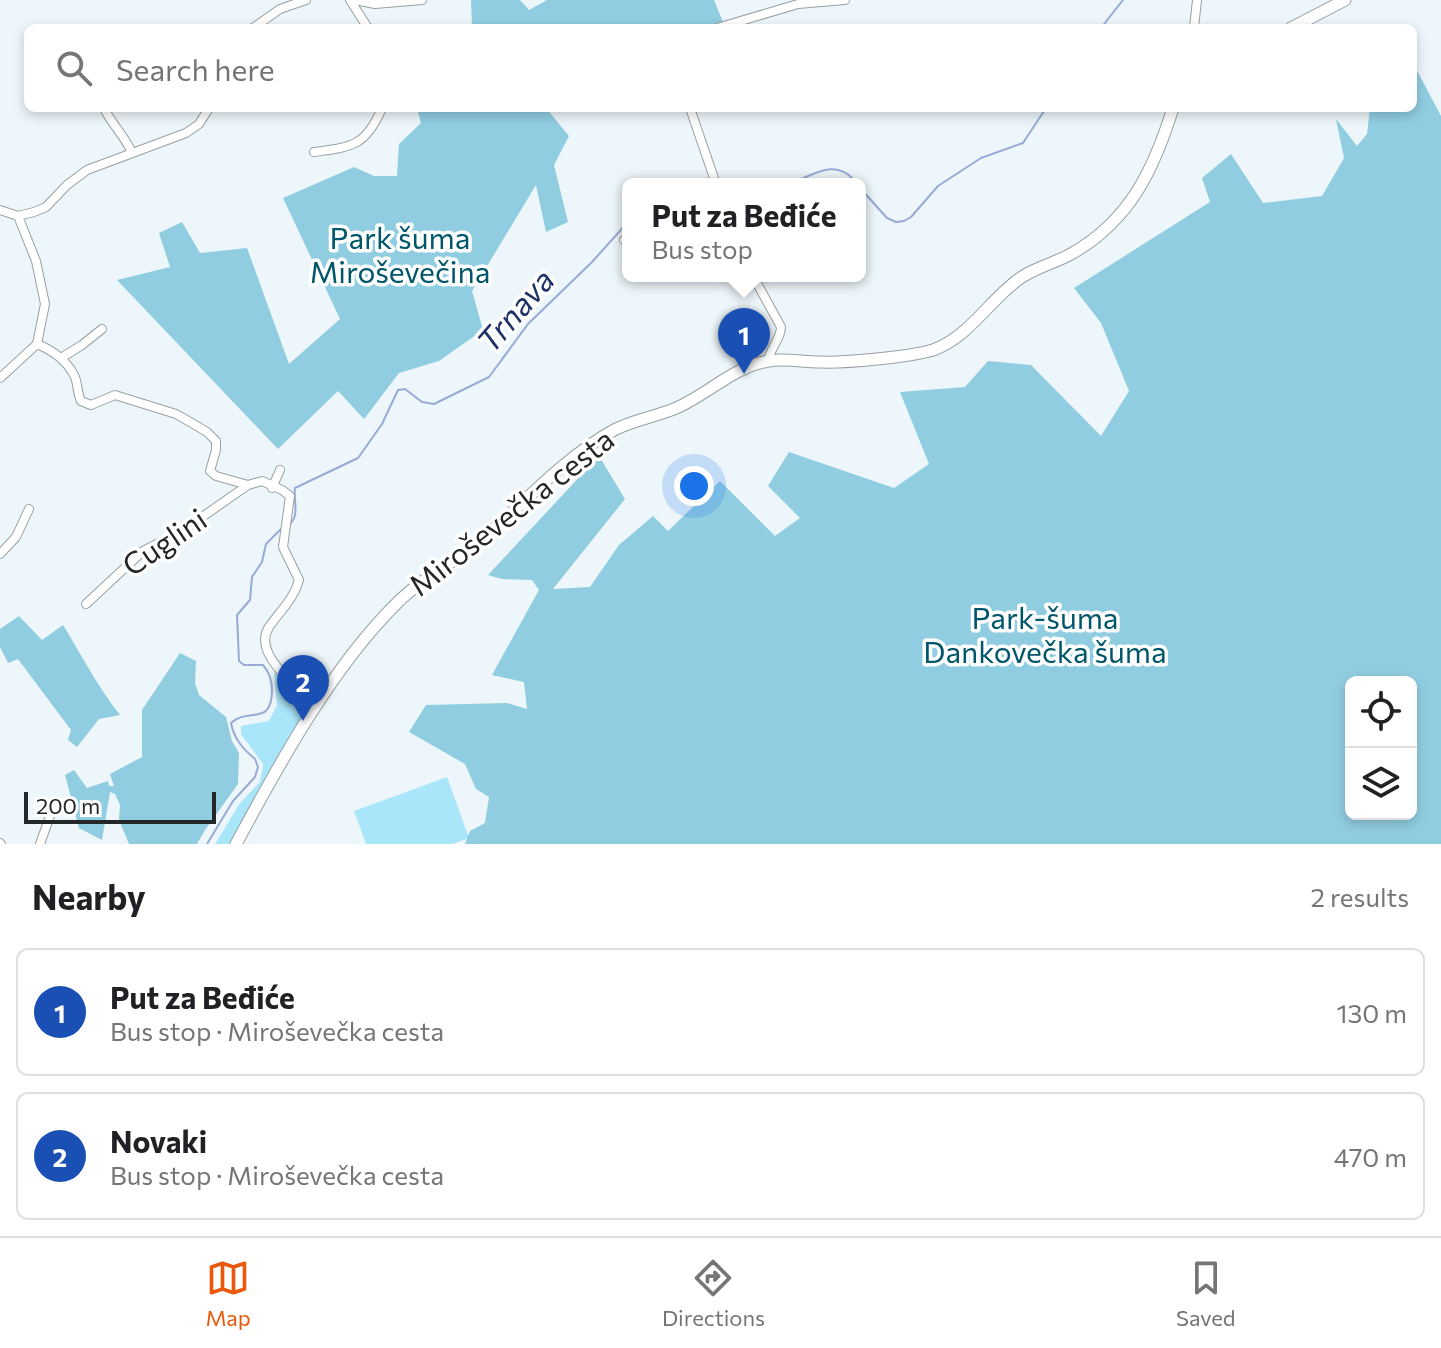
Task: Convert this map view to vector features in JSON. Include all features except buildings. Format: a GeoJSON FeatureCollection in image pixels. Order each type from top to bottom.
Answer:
{"type":"FeatureCollection","features":[{"type":"Feature","properties":{"kind":"main road"},"geometry":{"type":"LineString","coordinates":[[1299,24],[1345,0]]}},
{"type":"Feature","properties":{"kind":"main road","name":"Miroševečka cesta"},"geometry":{"type":"LineString","coordinates":[[236,844],[319,704],[349,660],[398,602],[425,578],[480,541],[586,449],[615,430],[674,409],[732,376],[768,361],[851,360],[918,353],[949,342],[1013,283],[1028,272],[1073,253],[1096,237],[1127,206],[1145,183],[1156,160],[1172,112]]}},
{"type":"Feature","properties":{"kind":"street"},"geometry":{"type":"LineString","coordinates":[[259,24],[280,9],[306,0]]}},
{"type":"Feature","properties":{"kind":"street"},"geometry":{"type":"LineString","coordinates":[[352,0],[375,4],[422,0]]}},
{"type":"Feature","properties":{"kind":"street"},"geometry":{"type":"LineString","coordinates":[[352,0],[366,24]]}},
{"type":"Feature","properties":{"kind":"street"},"geometry":{"type":"LineString","coordinates":[[730,24],[798,4],[845,0]]}},
{"type":"Feature","properties":{"kind":"street"},"geometry":{"type":"LineString","coordinates":[[1194,24],[1197,0]]}},
{"type":"Feature","properties":{"kind":"street"},"geometry":{"type":"LineString","coordinates":[[106,112],[113,125],[123,134],[132,153]]}},
{"type":"Feature","properties":{"kind":"street"},"geometry":{"type":"LineString","coordinates":[[0,210],[18,216],[46,207],[87,170],[186,133],[199,124],[206,112]]}},
{"type":"Feature","properties":{"kind":"street"},"geometry":{"type":"LineString","coordinates":[[314,152],[357,144],[366,137],[380,112]]}},
{"type":"Feature","properties":{"kind":"street"},"geometry":{"type":"LineString","coordinates":[[691,112],[714,178]]}},
{"type":"Feature","properties":{"kind":"street"},"geometry":{"type":"LineString","coordinates":[[0,378],[37,344],[45,304],[36,261],[18,216]]}},
{"type":"Feature","properties":{"kind":"street"},"geometry":{"type":"LineString","coordinates":[[756,282],[781,327],[768,361]]}},
{"type":"Feature","properties":{"kind":"street"},"geometry":{"type":"LineString","coordinates":[[37,344],[61,358],[102,329]]}},
{"type":"Feature","properties":{"kind":"street","name":"Cuglini"},"geometry":{"type":"LineString","coordinates":[[61,358],[76,377],[76,390],[81,401],[91,405],[115,395],[176,414],[207,432],[216,441],[210,471],[216,476],[248,485]]}},
{"type":"Feature","properties":{"kind":"street"},"geometry":{"type":"LineString","coordinates":[[280,470],[272,488],[290,496],[283,547],[299,580],[295,593],[267,630],[265,643],[272,659],[287,677],[319,704]]}},
{"type":"Feature","properties":{"kind":"street","name":"Cuglini"},"geometry":{"type":"LineString","coordinates":[[86,604],[143,551],[182,531],[248,485],[262,481],[272,488]]}},
{"type":"Feature","properties":{"kind":"street"},"geometry":{"type":"LineString","coordinates":[[0,554],[16,537],[29,509]]}},
{"type":"Feature","properties":{"kind":"street"},"geometry":{"type":"LineString","coordinates":[[40,844],[50,816]]}},
{"type":"Feature","properties":{"kind":"shaded area"},"geometry":{"type":"Polygon","coordinates":[[[274,672],[314,708],[230,844],[215,844],[240,803],[260,782],[263,764],[241,734],[241,726],[269,721],[277,705],[274,672]]]}},
{"type":"Feature","properties":{"kind":"shaded area"},"geometry":{"type":"Polygon","coordinates":[[[447,777],[469,838],[452,844],[366,844],[354,811],[447,777]]]}},
{"type":"Feature","properties":{"kind":"green space"},"geometry":{"type":"Polygon","coordinates":[[[471,0],[520,0],[529,10],[547,0],[714,0],[723,22],[717,24],[472,24],[471,0]]]}},
{"type":"Feature","properties":{"kind":"green space","name":"Park-šuma Dankovečka šuma"},"geometry":{"type":"Polygon","coordinates":[[[1417,71],[1441,116],[1441,844],[465,844],[470,831],[485,823],[489,797],[476,789],[465,764],[409,732],[426,705],[507,703],[527,709],[524,682],[492,675],[539,590],[532,580],[488,575],[599,456],[625,499],[553,589],[590,587],[619,545],[653,516],[668,531],[720,481],[775,536],[800,518],[768,486],[789,452],[894,488],[929,464],[900,392],[965,387],[988,361],[1031,365],[1101,436],[1129,391],[1101,323],[1074,288],[1210,202],[1202,178],[1231,154],[1263,203],[1322,196],[1344,158],[1336,119],[1357,146],[1367,134],[1370,112],[1417,112],[1417,71]]]}},
{"type":"Feature","properties":{"kind":"green space","name":"Park šuma Miroševečina"},"geometry":{"type":"Polygon","coordinates":[[[418,112],[549,112],[569,136],[554,165],[568,222],[546,232],[536,185],[472,291],[483,330],[439,361],[399,373],[364,419],[338,391],[278,449],[117,280],[170,267],[159,233],[182,222],[200,253],[247,248],[289,364],[340,319],[283,198],[354,167],[374,176],[397,176],[399,144],[421,123],[418,112]]]}},
{"type":"Feature","properties":{"kind":"green space"},"geometry":{"type":"Polygon","coordinates":[[[19,616],[42,640],[63,625],[120,715],[99,719],[77,747],[68,740],[71,730],[18,659],[8,663],[0,647],[0,629],[19,616]]]}},
{"type":"Feature","properties":{"kind":"green space"},"geometry":{"type":"Polygon","coordinates":[[[180,653],[196,661],[195,683],[199,695],[226,717],[232,741],[239,753],[238,784],[197,844],[129,844],[119,820],[120,805],[115,794],[110,792],[102,840],[79,828],[65,775],[74,770],[87,788],[108,781],[109,786],[114,786],[110,774],[142,757],[142,710],[180,653]]]}},
{"type":"Feature","properties":{"kind":"waterway","name":"Trnava"},"geometry":{"type":"LineString","coordinates":[[1104,24],[1123,0]]}},
{"type":"Feature","properties":{"kind":"waterway","name":"Trnava"},"geometry":{"type":"LineString","coordinates":[[866,195],[887,218],[904,221],[938,186],[981,158],[1023,143],[1043,112]]}},
{"type":"Feature","properties":{"kind":"waterway","name":"Trnava"},"geometry":{"type":"LineString","coordinates":[[804,178],[834,169],[852,178]]}},
{"type":"Feature","properties":{"kind":"waterway","name":"Trnava"},"geometry":{"type":"LineString","coordinates":[[290,524],[295,511],[295,488],[358,458],[382,424],[398,390],[405,389],[422,402],[434,404],[489,377],[528,324],[622,229]]}},
{"type":"Feature","properties":{"kind":"waterway","name":"Trnava"},"geometry":{"type":"LineString","coordinates":[[207,844],[233,801],[255,777],[258,767],[237,739],[231,723],[268,709],[272,683],[263,665],[244,665],[239,661],[237,615],[250,600],[252,577],[262,562],[266,544],[281,529]]}},
{"type":"Feature","properties":{"kind":"place","name":"Put za Beđiće"},"geometry":{"type":"Point","coordinates":[744,374]}},
{"type":"Feature","properties":{"kind":"place","name":"Novaki"},"geometry":{"type":"Point","coordinates":[303,721]}}]}
